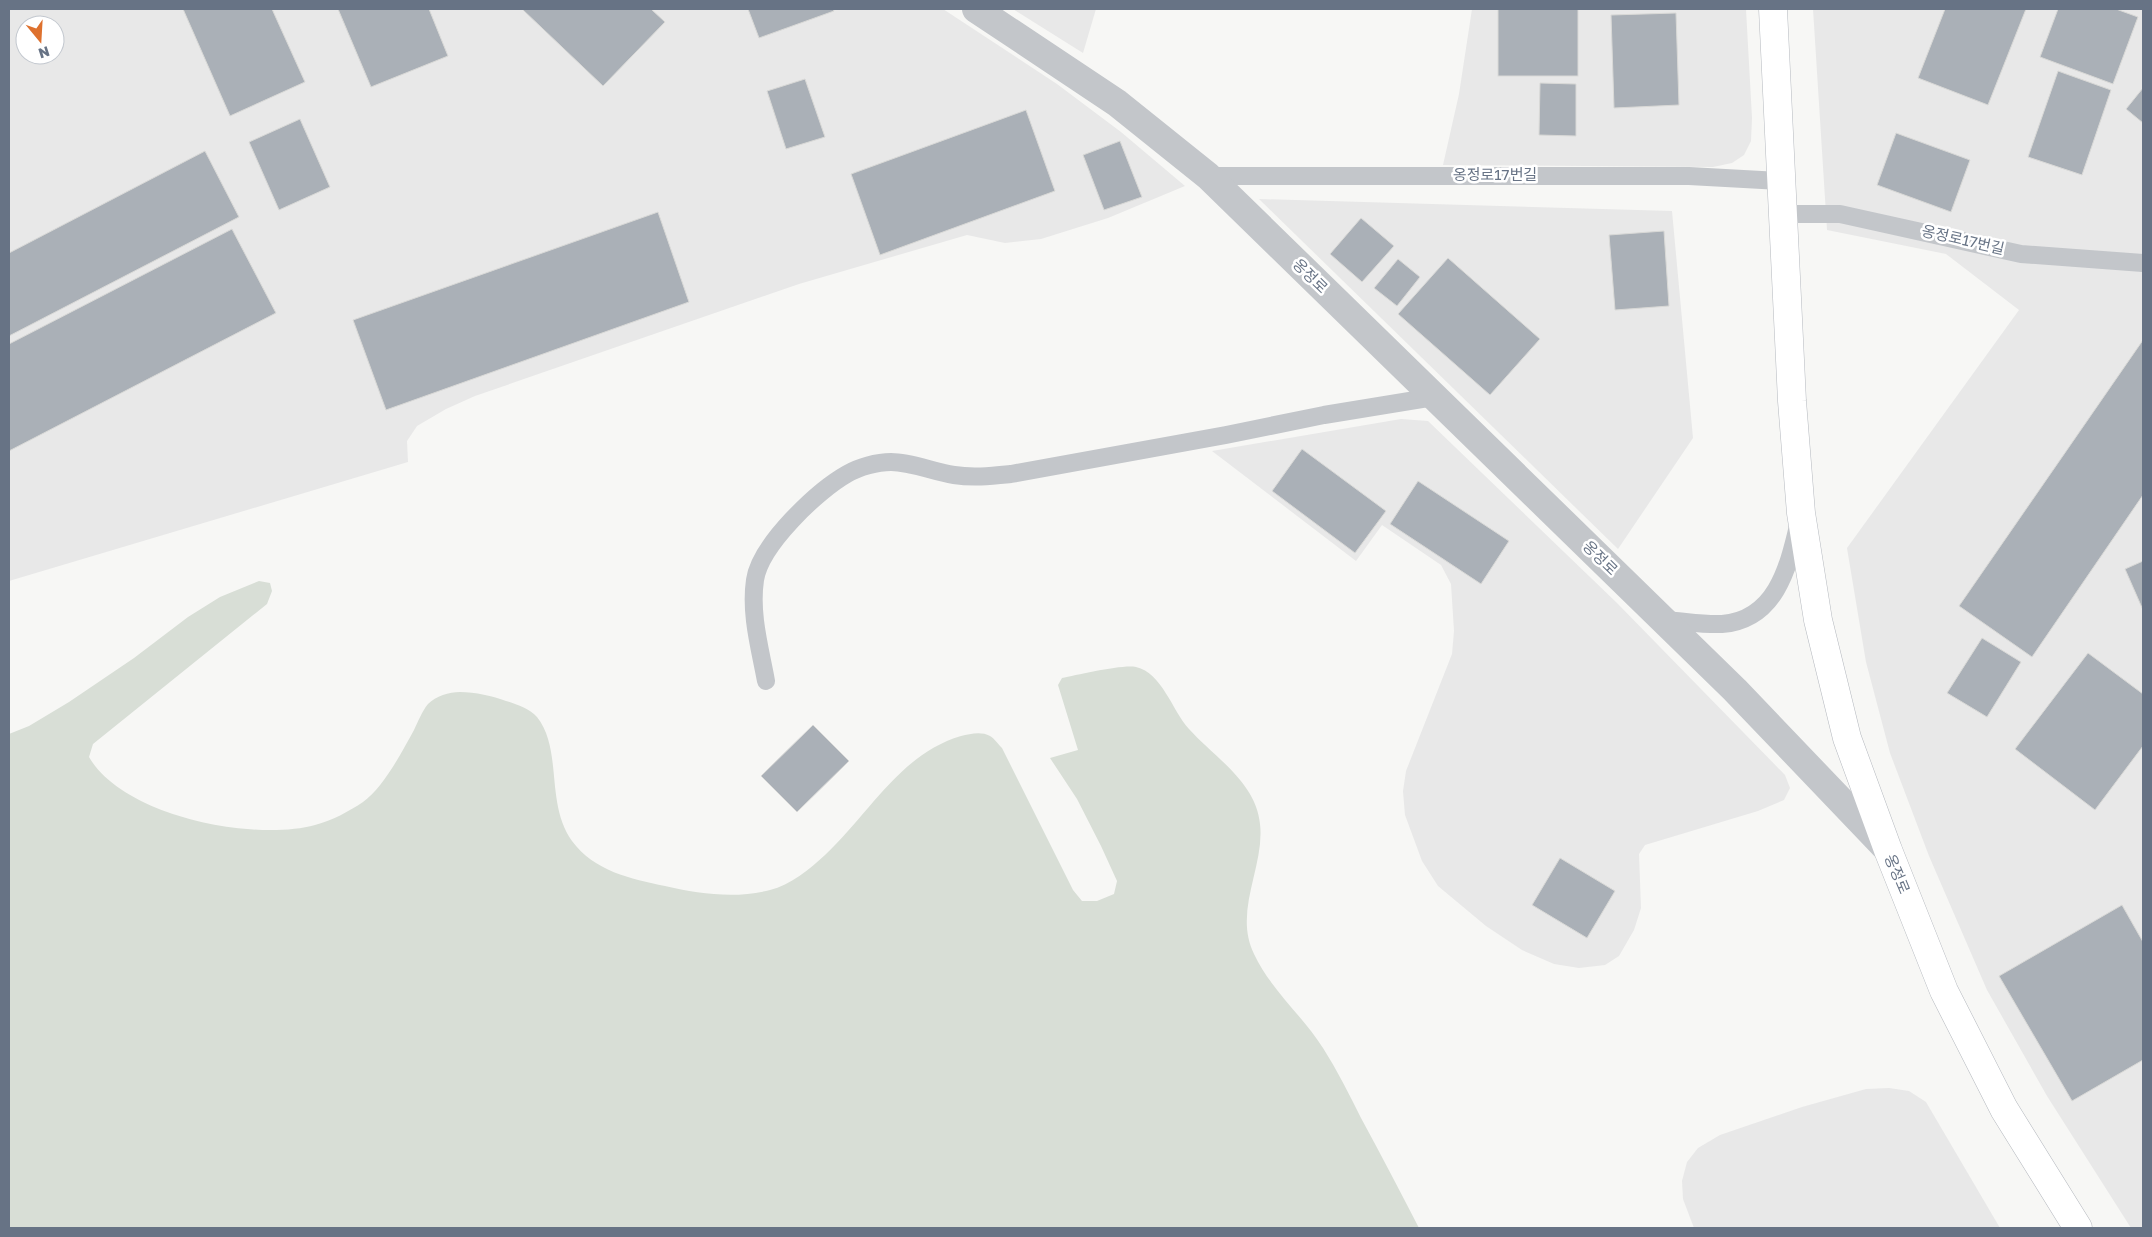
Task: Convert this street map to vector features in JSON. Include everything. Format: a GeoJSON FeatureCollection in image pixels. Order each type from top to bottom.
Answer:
{"type":"FeatureCollection","features":[{"type":"Feature","properties":{"kind":"street","name":"옹정로"},"geometry":{"type":"LineString","coordinates":[[976,9],[1117,103],[1208,176],[1735,690],[1888,850],[1944,991],[2004,1108],[2078,1228]]}},
{"type":"Feature","properties":{"kind":"street"},"geometry":{"type":"LineString","coordinates":[[1773,9],[1792,401],[1801,514],[1818,620],[1847,738],[1888,850]]}},
{"type":"Feature","properties":{"kind":"lane","name":"옹정로17번길"},"geometry":{"type":"LineString","coordinates":[[1208,176],[1689,176],[1782,181]]}},
{"type":"Feature","properties":{"kind":"lane","name":"옹정로17번길"},"geometry":{"type":"LineString","coordinates":[[1784,214],[1840,214],[2021,254],[2143,263]]}},
{"type":"Feature","properties":{"kind":"lane"},"geometry":{"type":"LineString","coordinates":[[766,681],[753,599],[756,578],[763,556],[773,540],[799,514],[828,487],[848,473],[870,465],[891,462],[953,475],[980,477],[1011,474],[1226,435],[1324,415],[1434,397]]}},
{"type":"Feature","properties":{"kind":"lane"},"geometry":{"type":"LineString","coordinates":[[1664,620],[1722,624],[1750,616],[1774,596],[1787,569],[1801,514]]}},
{"type":"Feature","properties":{"kind":"shaded area"},"geometry":{"type":"Polygon","coordinates":[[[9,9],[943,9],[1057,84],[1121,132],[1185,186],[1108,218],[1041,239],[1005,243],[967,235],[799,284],[475,396],[446,409],[417,426],[407,441],[408,462],[9,581],[9,9]]]}},
{"type":"Feature","properties":{"kind":"shaded area"},"geometry":{"type":"Polygon","coordinates":[[[1013,9],[1096,9],[1083,53],[1013,9]]]}},
{"type":"Feature","properties":{"kind":"shaded area"},"geometry":{"type":"Polygon","coordinates":[[[1472,9],[1746,9],[1752,118],[1751,141],[1744,155],[1732,163],[1713,167],[1443,165],[1459,94],[1472,9]]]}},
{"type":"Feature","properties":{"kind":"shaded area"},"geometry":{"type":"Polygon","coordinates":[[[1813,9],[2143,9],[2143,1228],[2131,1228],[2047,1096],[1987,990],[1929,856],[1890,753],[1866,662],[1847,548],[2019,310],[1946,254],[1827,230],[1813,9]]]}},
{"type":"Feature","properties":{"kind":"shaded area"},"geometry":{"type":"Polygon","coordinates":[[[1259,199],[1672,211],[1693,438],[1618,549],[1259,199]]]}},
{"type":"Feature","properties":{"kind":"shaded area"},"geometry":{"type":"Polygon","coordinates":[[[1401,419],[1428,421],[1617,603],[1785,775],[1790,788],[1784,800],[1758,811],[1645,845],[1639,854],[1641,908],[1634,930],[1619,956],[1605,965],[1579,968],[1554,964],[1522,950],[1486,926],[1438,886],[1422,861],[1405,815],[1403,791],[1406,771],[1452,654],[1454,631],[1451,584],[1441,565],[1382,525],[1356,561],[1212,451],[1401,419]]]}},
{"type":"Feature","properties":{"kind":"shaded area"},"geometry":{"type":"Polygon","coordinates":[[[259,581],[270,583],[272,591],[267,604],[93,744],[89,757],[106,778],[130,795],[159,809],[192,820],[225,827],[258,830],[289,829],[315,825],[346,812],[363,802],[378,788],[392,769],[424,710],[431,701],[443,695],[460,692],[495,697],[531,712],[537,717],[545,730],[550,745],[559,810],[564,826],[572,841],[581,851],[602,867],[626,877],[704,893],[731,895],[757,893],[777,888],[792,880],[825,855],[887,787],[920,756],[939,745],[961,736],[979,733],[992,737],[1002,748],[1073,890],[1082,901],[1097,901],[1114,894],[1117,881],[1101,846],[1077,799],[1050,758],[1078,750],[1058,685],[1062,678],[1111,668],[1130,666],[1145,671],[1160,684],[1189,729],[1232,771],[1251,795],[1257,809],[1260,824],[1258,856],[1248,905],[1247,922],[1248,938],[1254,954],[1269,979],[1315,1036],[1328,1056],[1419,1228],[9,1228],[9,734],[29,726],[69,702],[134,658],[188,617],[220,597],[259,581]]]}},
{"type":"Feature","properties":{"kind":"shaded area"},"geometry":{"type":"Polygon","coordinates":[[[1889,1088],[1909,1091],[1926,1102],[2000,1228],[1694,1228],[1683,1199],[1682,1181],[1687,1162],[1698,1148],[1720,1135],[1802,1107],[1866,1089],[1889,1088]]]}},
{"type":"Feature","properties":{"kind":"building"},"geometry":{"type":"Polygon","coordinates":[[[183,9],[272,9],[305,82],[230,116],[183,9]]]}},
{"type":"Feature","properties":{"kind":"building"},"geometry":{"type":"Polygon","coordinates":[[[338,9],[429,9],[448,56],[371,87],[338,9]]]}},
{"type":"Feature","properties":{"kind":"building"},"geometry":{"type":"Polygon","coordinates":[[[522,9],[651,9],[665,22],[603,86],[522,9]]]}},
{"type":"Feature","properties":{"kind":"building"},"geometry":{"type":"Polygon","coordinates":[[[748,9],[833,9],[834,11],[759,38],[748,9]]]}},
{"type":"Feature","properties":{"kind":"building"},"geometry":{"type":"Polygon","coordinates":[[[1498,9],[1578,9],[1578,76],[1498,76],[1498,9]]]}},
{"type":"Feature","properties":{"kind":"building"},"geometry":{"type":"Polygon","coordinates":[[[1945,9],[2026,9],[1988,105],[1918,78],[1945,9]]]}},
{"type":"Feature","properties":{"kind":"building"},"geometry":{"type":"Polygon","coordinates":[[[2058,9],[2116,9],[2138,17],[2113,84],[2040,57],[2058,9]]]}},
{"type":"Feature","properties":{"kind":"building"},"geometry":{"type":"Polygon","coordinates":[[[1676,13],[1679,105],[1614,108],[1611,15],[1676,13]]]}},
{"type":"Feature","properties":{"kind":"building"},"geometry":{"type":"Polygon","coordinates":[[[2058,71],[2111,90],[2082,175],[2028,157],[2058,71]]]}},
{"type":"Feature","properties":{"kind":"building"},"geometry":{"type":"Polygon","coordinates":[[[805,79],[825,137],[786,149],[767,91],[805,79]]]}},
{"type":"Feature","properties":{"kind":"building"},"geometry":{"type":"Polygon","coordinates":[[[1540,83],[1576,84],[1576,136],[1539,135],[1540,83]]]}},
{"type":"Feature","properties":{"kind":"building"},"geometry":{"type":"Polygon","coordinates":[[[2143,88],[2143,123],[2126,109],[2143,88]]]}},
{"type":"Feature","properties":{"kind":"building"},"geometry":{"type":"Polygon","coordinates":[[[1026,110],[1055,191],[880,255],[851,174],[1026,110]]]}},
{"type":"Feature","properties":{"kind":"building"},"geometry":{"type":"Polygon","coordinates":[[[300,119],[330,187],[279,210],[249,142],[300,119]]]}},
{"type":"Feature","properties":{"kind":"building"},"geometry":{"type":"Polygon","coordinates":[[[1896,133],[1970,160],[1951,212],[1877,185],[1896,133]]]}},
{"type":"Feature","properties":{"kind":"building"},"geometry":{"type":"Polygon","coordinates":[[[1120,141],[1142,197],[1104,210],[1083,155],[1120,141]]]}},
{"type":"Feature","properties":{"kind":"building"},"geometry":{"type":"Polygon","coordinates":[[[205,151],[239,217],[9,336],[9,253],[205,151]]]}},
{"type":"Feature","properties":{"kind":"building"},"geometry":{"type":"Polygon","coordinates":[[[658,212],[689,302],[386,410],[353,320],[658,212]]]}},
{"type":"Feature","properties":{"kind":"building"},"geometry":{"type":"Polygon","coordinates":[[[1361,218],[1394,246],[1362,282],[1330,254],[1361,218]]]}},
{"type":"Feature","properties":{"kind":"building"},"geometry":{"type":"Polygon","coordinates":[[[232,229],[276,313],[9,451],[9,344],[232,229]]]}},
{"type":"Feature","properties":{"kind":"building"},"geometry":{"type":"Polygon","coordinates":[[[1664,231],[1669,306],[1615,310],[1609,235],[1664,231]]]}},
{"type":"Feature","properties":{"kind":"building"},"geometry":{"type":"Polygon","coordinates":[[[1448,258],[1540,339],[1490,395],[1398,314],[1448,258]]]}},
{"type":"Feature","properties":{"kind":"building"},"geometry":{"type":"Polygon","coordinates":[[[1398,259],[1420,277],[1397,306],[1374,288],[1398,259]]]}},
{"type":"Feature","properties":{"kind":"building"},"geometry":{"type":"Polygon","coordinates":[[[2143,340],[2143,495],[2032,657],[1959,606],[2143,340]]]}},
{"type":"Feature","properties":{"kind":"building"},"geometry":{"type":"Polygon","coordinates":[[[1302,449],[1386,511],[1355,553],[1272,491],[1302,449]]]}},
{"type":"Feature","properties":{"kind":"building"},"geometry":{"type":"Polygon","coordinates":[[[1418,481],[1509,541],[1481,584],[1390,524],[1418,481]]]}},
{"type":"Feature","properties":{"kind":"building"},"geometry":{"type":"Polygon","coordinates":[[[2143,561],[2143,610],[2125,569],[2143,561]]]}},
{"type":"Feature","properties":{"kind":"building"},"geometry":{"type":"Polygon","coordinates":[[[1982,638],[2021,662],[1987,717],[1947,693],[1982,638]]]}},
{"type":"Feature","properties":{"kind":"building"},"geometry":{"type":"Polygon","coordinates":[[[2088,653],[2143,694],[2143,746],[2095,810],[2015,749],[2088,653]]]}},
{"type":"Feature","properties":{"kind":"building"},"geometry":{"type":"Polygon","coordinates":[[[813,725],[849,761],[797,812],[761,776],[813,725]]]}},
{"type":"Feature","properties":{"kind":"building"},"geometry":{"type":"Polygon","coordinates":[[[1560,858],[1615,891],[1587,938],[1532,905],[1560,858]]]}},
{"type":"Feature","properties":{"kind":"building"},"geometry":{"type":"Polygon","coordinates":[[[2122,905],[2143,942],[2143,1060],[2072,1101],[1999,976],[2122,905]]]}}]}
